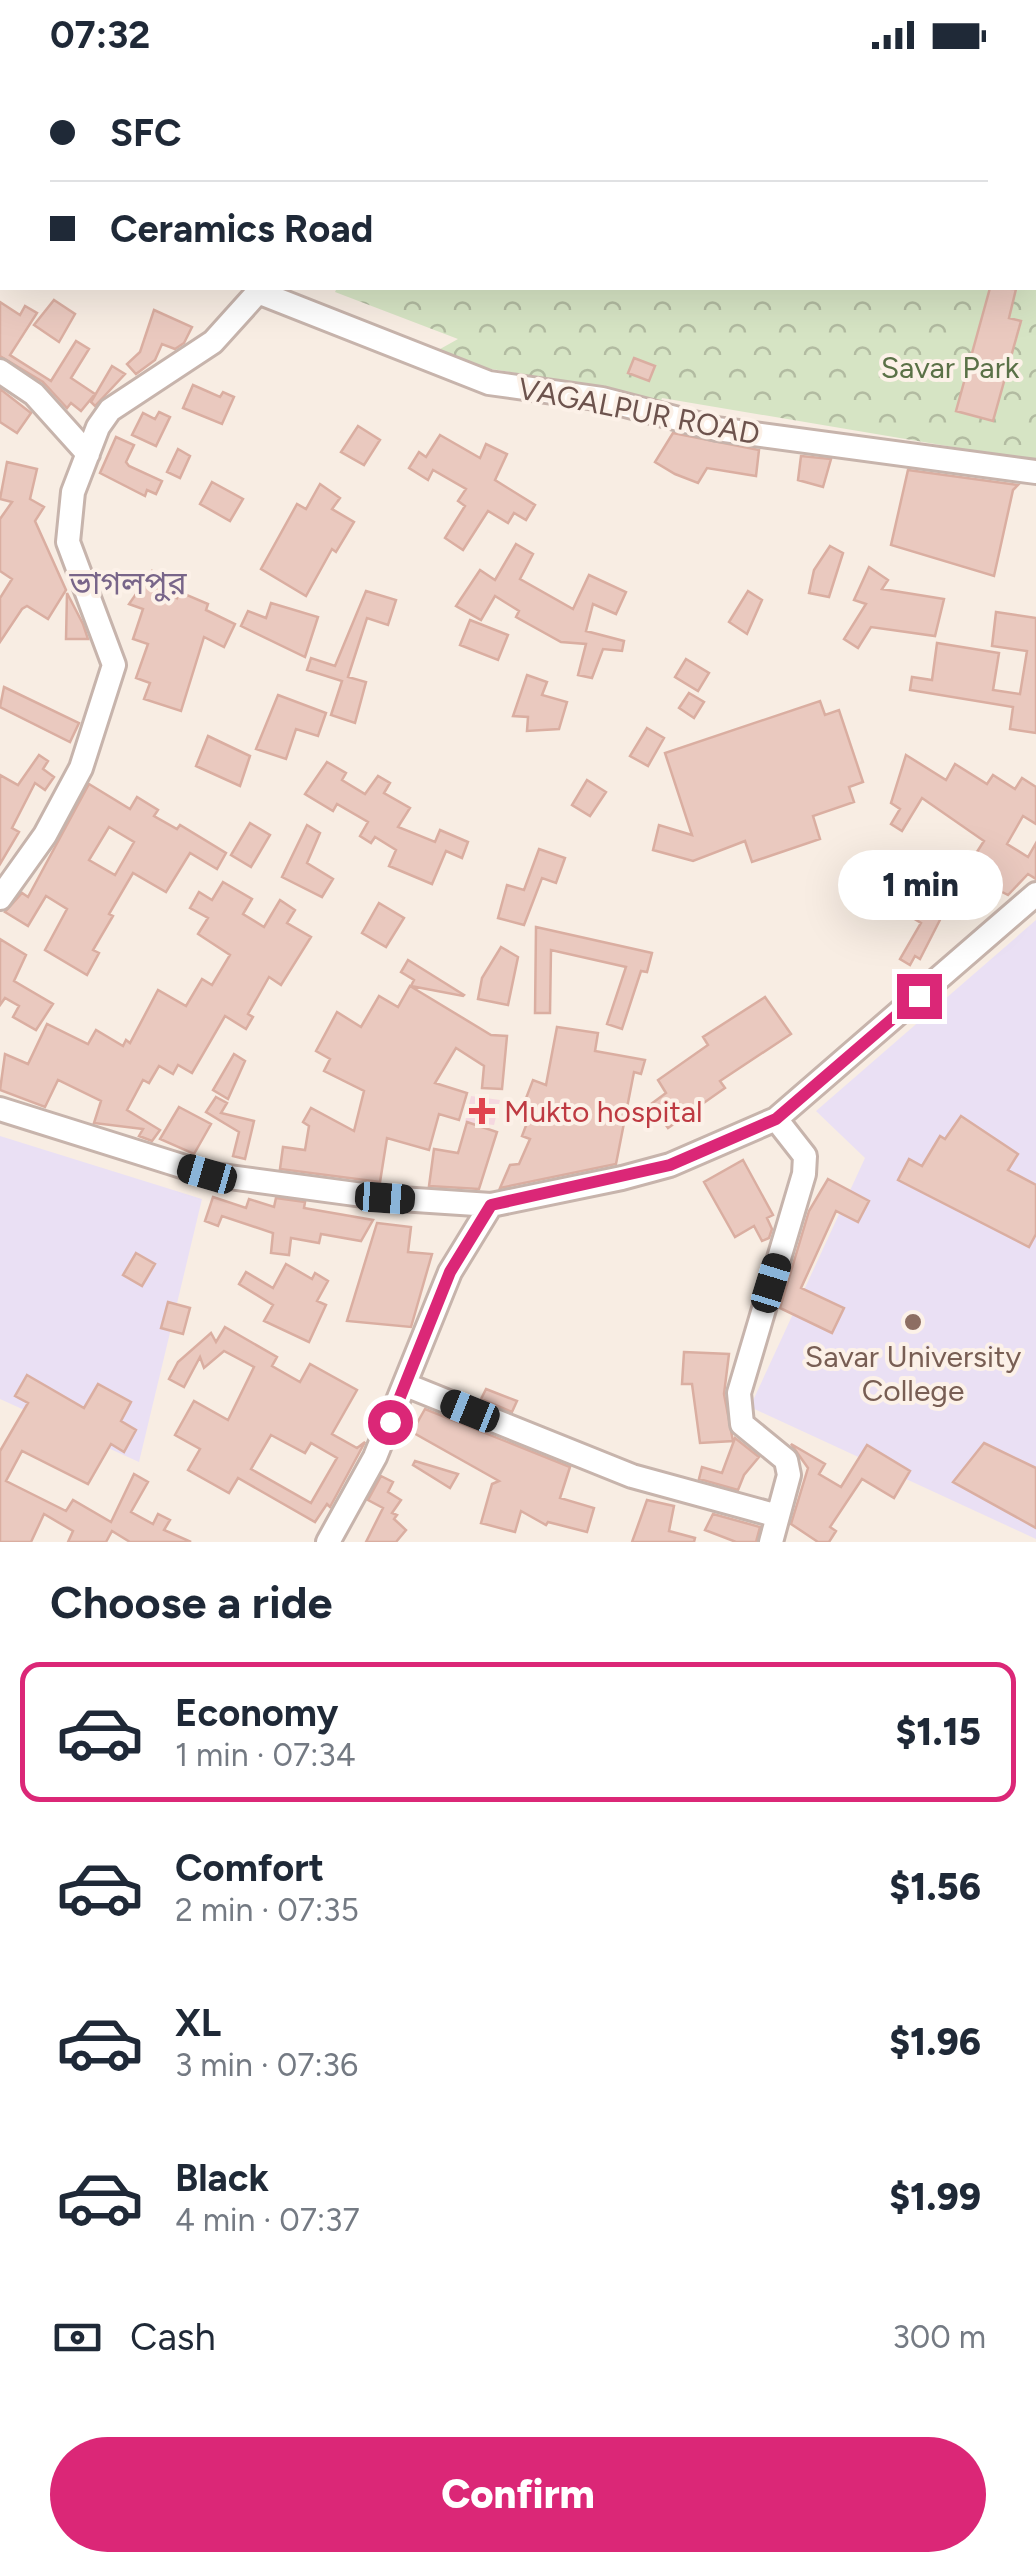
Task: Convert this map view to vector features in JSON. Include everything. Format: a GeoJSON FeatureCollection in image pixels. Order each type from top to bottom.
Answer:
{"type":"FeatureCollection","features":[{"type":"Feature","properties":{"kind":"street","name":"VAGALPUR ROAD"},"geometry":{"type":"LineString","coordinates":[[88,454],[110,410],[212,342],[258,292],[489,383],[602,400],[716,429],[1036,472]]}},
{"type":"Feature","properties":{"kind":"street"},"geometry":{"type":"LineString","coordinates":[[0,371],[34,394],[88,454],[73,492],[68,542],[114,665],[81,768],[45,835],[0,898]]}},
{"type":"Feature","properties":{"kind":"street"},"geometry":{"type":"LineString","coordinates":[[0,1109],[207,1174],[385,1198],[491,1205],[670,1165],[776,1119],[1036,894]]}},
{"type":"Feature","properties":{"kind":"street"},"geometry":{"type":"LineString","coordinates":[[772,1542],[789,1475],[786,1460],[742,1424],[738,1393],[804,1174],[805,1156],[776,1119]]}},
{"type":"Feature","properties":{"kind":"street"},"geometry":{"type":"LineString","coordinates":[[328,1542],[376,1458],[450,1272],[491,1205]]}},
{"type":"Feature","properties":{"kind":"street"},"geometry":{"type":"LineString","coordinates":[[406,1385],[632,1476],[778,1516]]}},
{"type":"Feature","properties":{"kind":"shaded area","name":"Savar University College"},"geometry":{"type":"Polygon","coordinates":[[[1036,920],[1036,1539],[750,1407],[865,1158],[816,1111],[1036,920]]]}},
{"type":"Feature","properties":{"kind":"shaded area","name":"Mukto hospital"},"geometry":{"type":"Polygon","coordinates":[[[471,1096],[500,1100],[494,1125],[465,1122],[471,1096]]]}},
{"type":"Feature","properties":{"kind":"shaded area"},"geometry":{"type":"Polygon","coordinates":[[[0,1136],[202,1199],[139,1462],[0,1399],[0,1136]]]}},
{"type":"Feature","properties":{"kind":"green space","name":"Savar Park"},"geometry":{"type":"Polygon","coordinates":[[[1036,290],[1036,461],[662,398],[657,414],[577,383],[424,358],[458,339],[335,292],[1036,290]]]}},
{"type":"Feature","properties":{"kind":"building"},"geometry":{"type":"Polygon","coordinates":[[[989,290],[1016,290],[1009,318],[1021,321],[993,421],[956,411],[989,290]]]}},
{"type":"Feature","properties":{"kind":"building"},"geometry":{"type":"Polygon","coordinates":[[[54,300],[75,314],[59,342],[34,325],[54,300]]]}},
{"type":"Feature","properties":{"kind":"building"},"geometry":{"type":"Polygon","coordinates":[[[0,302],[20,315],[25,306],[37,313],[10,355],[51,381],[76,341],[89,349],[71,378],[95,394],[81,411],[71,403],[67,408],[43,382],[0,356],[0,302]]]}},
{"type":"Feature","properties":{"kind":"building"},"geometry":{"type":"Polygon","coordinates":[[[154,310],[192,327],[184,343],[175,349],[162,344],[155,360],[136,374],[127,364],[140,352],[154,310]]]}},
{"type":"Feature","properties":{"kind":"building"},"geometry":{"type":"Polygon","coordinates":[[[634,358],[655,366],[649,381],[628,373],[634,358]]]}},
{"type":"Feature","properties":{"kind":"building"},"geometry":{"type":"Polygon","coordinates":[[[112,366],[125,374],[95,406],[91,402],[112,366]]]}},
{"type":"Feature","properties":{"kind":"building"},"geometry":{"type":"Polygon","coordinates":[[[193,385],[220,397],[223,392],[234,397],[222,424],[183,408],[193,385]]]}},
{"type":"Feature","properties":{"kind":"building"},"geometry":{"type":"Polygon","coordinates":[[[0,389],[31,413],[17,433],[0,422],[0,389]]]}},
{"type":"Feature","properties":{"kind":"building"},"geometry":{"type":"Polygon","coordinates":[[[159,412],[170,417],[156,446],[132,435],[143,413],[155,419],[159,412]]]}},
{"type":"Feature","properties":{"kind":"building"},"geometry":{"type":"Polygon","coordinates":[[[358,426],[380,440],[364,465],[341,452],[358,426]]]}},
{"type":"Feature","properties":{"kind":"building"},"geometry":{"type":"Polygon","coordinates":[[[673,433],[759,450],[756,476],[707,468],[698,483],[675,474],[655,462],[673,433]]]}},
{"type":"Feature","properties":{"kind":"building"},"geometry":{"type":"Polygon","coordinates":[[[440,435],[480,458],[486,444],[507,454],[495,480],[535,505],[526,520],[514,513],[508,523],[488,511],[463,550],[445,538],[465,506],[458,501],[466,489],[433,470],[428,480],[409,468],[419,452],[426,457],[440,435]]]}},
{"type":"Feature","properties":{"kind":"building"},"geometry":{"type":"Polygon","coordinates":[[[116,437],[134,445],[126,462],[129,466],[162,481],[156,494],[147,490],[145,496],[100,473],[116,437]]]}},
{"type":"Feature","properties":{"kind":"building"},"geometry":{"type":"Polygon","coordinates":[[[178,449],[190,456],[180,478],[167,472],[178,449]]]}},
{"type":"Feature","properties":{"kind":"building"},"geometry":{"type":"Polygon","coordinates":[[[801,456],[831,459],[823,487],[798,480],[801,456]]]}},
{"type":"Feature","properties":{"kind":"building"},"geometry":{"type":"Polygon","coordinates":[[[7,462],[37,469],[30,499],[44,507],[35,521],[66,590],[48,619],[27,606],[22,609],[0,642],[0,598],[12,579],[0,571],[0,519],[12,502],[0,499],[7,462]]]}},
{"type":"Feature","properties":{"kind":"building"},"geometry":{"type":"Polygon","coordinates":[[[908,470],[1018,485],[1013,490],[994,576],[891,545],[908,470]]]}},
{"type":"Feature","properties":{"kind":"building"},"geometry":{"type":"Polygon","coordinates":[[[212,482],[243,499],[230,521],[200,504],[212,482]]]}},
{"type":"Feature","properties":{"kind":"building"},"geometry":{"type":"Polygon","coordinates":[[[320,484],[340,498],[332,509],[354,522],[336,552],[332,549],[306,596],[261,569],[297,504],[306,509],[320,484]]]}},
{"type":"Feature","properties":{"kind":"building"},"geometry":{"type":"Polygon","coordinates":[[[516,544],[533,554],[520,579],[573,609],[589,575],[626,592],[616,614],[593,604],[586,631],[624,641],[622,651],[603,649],[592,678],[578,675],[586,644],[561,642],[516,617],[519,611],[495,596],[481,620],[456,606],[480,570],[495,580],[516,544]]]}},
{"type":"Feature","properties":{"kind":"building"},"geometry":{"type":"Polygon","coordinates":[[[830,546],[843,553],[829,597],[809,593],[814,570],[830,546]]]}},
{"type":"Feature","properties":{"kind":"building"},"geometry":{"type":"Polygon","coordinates":[[[869,567],[888,580],[882,589],[944,599],[935,636],[871,627],[858,648],[844,639],[866,604],[854,600],[869,567]]]}},
{"type":"Feature","properties":{"kind":"building"},"geometry":{"type":"Polygon","coordinates":[[[152,571],[177,598],[180,592],[208,604],[206,610],[235,624],[224,647],[204,637],[181,711],[144,699],[150,683],[136,678],[148,644],[133,639],[143,609],[129,604],[152,571]]]}},
{"type":"Feature","properties":{"kind":"building"},"geometry":{"type":"Polygon","coordinates":[[[366,591],[396,600],[388,625],[367,618],[348,677],[366,682],[355,723],[331,715],[342,681],[307,670],[311,658],[335,666],[366,591]]]}},
{"type":"Feature","properties":{"kind":"building"},"geometry":{"type":"Polygon","coordinates":[[[748,591],[762,600],[747,634],[729,622],[748,591]]]}},
{"type":"Feature","properties":{"kind":"building"},"geometry":{"type":"Polygon","coordinates":[[[67,593],[83,624],[88,639],[66,639],[67,593]]]}},
{"type":"Feature","properties":{"kind":"building"},"geometry":{"type":"Polygon","coordinates":[[[271,603],[318,617],[305,657],[241,626],[248,611],[266,618],[271,603]]]}},
{"type":"Feature","properties":{"kind":"building"},"geometry":{"type":"Polygon","coordinates":[[[996,612],[1036,618],[1036,733],[1010,729],[1013,707],[910,690],[912,677],[932,680],[937,643],[999,653],[993,690],[1020,694],[1027,651],[992,646],[996,612]]]}},
{"type":"Feature","properties":{"kind":"building"},"geometry":{"type":"Polygon","coordinates":[[[470,620],[508,635],[498,660],[460,645],[470,620]]]}},
{"type":"Feature","properties":{"kind":"building"},"geometry":{"type":"Polygon","coordinates":[[[686,659],[709,673],[698,691],[675,677],[686,659]]]}},
{"type":"Feature","properties":{"kind":"building"},"geometry":{"type":"Polygon","coordinates":[[[527,675],[547,682],[542,695],[567,702],[559,729],[527,731],[528,717],[513,716],[527,675]]]}},
{"type":"Feature","properties":{"kind":"building"},"geometry":{"type":"Polygon","coordinates":[[[4,687],[79,723],[70,742],[0,707],[4,687]]]}},
{"type":"Feature","properties":{"kind":"building"},"geometry":{"type":"Polygon","coordinates":[[[689,693],[704,702],[694,718],[679,708],[689,693]]]}},
{"type":"Feature","properties":{"kind":"building"},"geometry":{"type":"Polygon","coordinates":[[[278,695],[326,713],[318,736],[296,729],[286,759],[256,749],[278,695]]]}},
{"type":"Feature","properties":{"kind":"building"},"geometry":{"type":"Polygon","coordinates":[[[820,701],[825,715],[839,710],[863,782],[849,787],[854,802],[813,816],[820,839],[752,862],[745,841],[693,861],[653,850],[659,825],[692,835],[665,753],[820,701]]]}},
{"type":"Feature","properties":{"kind":"building"},"geometry":{"type":"Polygon","coordinates":[[[647,728],[664,738],[648,766],[630,756],[647,728]]]}},
{"type":"Feature","properties":{"kind":"building"},"geometry":{"type":"Polygon","coordinates":[[[208,736],[250,756],[240,786],[196,766],[208,736]]]}},
{"type":"Feature","properties":{"kind":"building"},"geometry":{"type":"Polygon","coordinates":[[[39,755],[48,761],[43,769],[54,777],[45,790],[35,783],[12,828],[19,832],[0,864],[0,775],[18,785],[39,755]]]}},
{"type":"Feature","properties":{"kind":"building"},"geometry":{"type":"Polygon","coordinates":[[[906,755],[946,780],[955,764],[987,784],[993,775],[1015,789],[1022,778],[1036,787],[1036,824],[1023,816],[1007,844],[1028,857],[1036,843],[1036,879],[1028,874],[1008,895],[964,872],[984,841],[922,798],[902,831],[891,824],[900,809],[891,803],[906,755]]]}},
{"type":"Feature","properties":{"kind":"building"},"geometry":{"type":"Polygon","coordinates":[[[327,762],[346,773],[342,780],[365,794],[378,776],[390,783],[384,793],[410,808],[398,827],[435,842],[440,830],[468,842],[462,858],[446,851],[432,884],[389,866],[396,850],[375,837],[371,843],[360,836],[368,822],[337,804],[333,811],[305,794],[327,762]]]}},
{"type":"Feature","properties":{"kind":"building"},"geometry":{"type":"Polygon","coordinates":[[[587,780],[606,792],[590,816],[572,805],[587,780]]]}},
{"type":"Feature","properties":{"kind":"building"},"geometry":{"type":"Polygon","coordinates":[[[89,784],[130,809],[137,797],[158,810],[154,816],[177,829],[180,825],[226,853],[217,869],[190,853],[166,892],[133,873],[109,914],[113,916],[93,950],[99,953],[87,975],[45,950],[67,909],[46,896],[28,926],[5,912],[22,893],[28,897],[89,784]],[[109,827],[89,860],[115,875],[134,842],[109,827]]]}},
{"type":"Feature","properties":{"kind":"building"},"geometry":{"type":"Polygon","coordinates":[[[250,823],[270,835],[251,867],[231,855],[250,823]]]}},
{"type":"Feature","properties":{"kind":"building"},"geometry":{"type":"Polygon","coordinates":[[[307,825],[320,833],[307,863],[333,879],[322,897],[282,877],[307,825]]]}},
{"type":"Feature","properties":{"kind":"building"},"geometry":{"type":"Polygon","coordinates":[[[539,849],[565,858],[556,883],[542,878],[524,925],[498,918],[507,885],[524,890],[539,849]]]}},
{"type":"Feature","properties":{"kind":"building"},"geometry":{"type":"Polygon","coordinates":[[[900,880],[944,912],[920,959],[915,956],[910,965],[900,959],[921,923],[887,902],[900,880]]]}},
{"type":"Feature","properties":{"kind":"building"},"geometry":{"type":"Polygon","coordinates":[[[223,882],[252,899],[243,914],[264,927],[280,900],[295,910],[287,923],[311,937],[281,985],[269,977],[248,1014],[253,1017],[246,1029],[225,1016],[192,1073],[178,1065],[173,1074],[159,1066],[149,1083],[143,1080],[127,1110],[160,1130],[152,1141],[139,1136],[143,1129],[94,1123],[101,1101],[58,1080],[45,1107],[0,1090],[5,1054],[28,1064],[47,1024],[88,1044],[96,1030],[123,1046],[126,1040],[130,1043],[158,990],[186,1006],[202,979],[212,985],[230,955],[198,934],[208,918],[190,908],[199,892],[212,900],[223,882]]]}},
{"type":"Feature","properties":{"kind":"building"},"geometry":{"type":"Polygon","coordinates":[[[379,903],[404,918],[386,947],[362,933],[379,903]]]}},
{"type":"Feature","properties":{"kind":"building"},"geometry":{"type":"Polygon","coordinates":[[[536,927],[652,953],[647,972],[641,971],[622,1029],[607,1024],[626,967],[551,950],[550,1013],[535,1013],[536,927]]]}},
{"type":"Feature","properties":{"kind":"building"},"geometry":{"type":"Polygon","coordinates":[[[0,939],[26,955],[14,981],[53,1004],[36,1030],[13,1017],[19,1006],[5,998],[0,1005],[0,939]]]}},
{"type":"Feature","properties":{"kind":"building"},"geometry":{"type":"Polygon","coordinates":[[[501,947],[518,957],[508,1005],[478,999],[482,978],[501,947]]]}},
{"type":"Feature","properties":{"kind":"building"},"geometry":{"type":"Polygon","coordinates":[[[408,960],[464,995],[411,986],[414,980],[401,972],[408,960]]]}},
{"type":"Feature","properties":{"kind":"building"},"geometry":{"type":"Polygon","coordinates":[[[410,986],[491,1035],[507,1036],[502,1089],[482,1088],[484,1066],[456,1048],[435,1083],[467,1093],[459,1120],[439,1114],[429,1150],[387,1138],[380,1182],[280,1169],[283,1147],[305,1150],[309,1126],[303,1122],[311,1108],[354,1131],[364,1091],[324,1071],[330,1059],[316,1051],[337,1012],[361,1027],[379,996],[398,1007],[410,986]]]}},
{"type":"Feature","properties":{"kind":"building"},"geometry":{"type":"Polygon","coordinates":[[[765,997],[791,1034],[720,1081],[725,1088],[668,1128],[651,1104],[666,1093],[658,1080],[708,1045],[703,1037],[765,997]]]}},
{"type":"Feature","properties":{"kind":"building"},"geometry":{"type":"Polygon","coordinates":[[[557,1027],[598,1033],[595,1051],[645,1060],[641,1074],[634,1072],[616,1164],[500,1188],[510,1165],[519,1164],[530,1139],[522,1136],[532,1110],[523,1106],[533,1080],[546,1085],[557,1027]]]}},
{"type":"Feature","properties":{"kind":"building"},"geometry":{"type":"Polygon","coordinates":[[[234,1054],[245,1061],[228,1099],[213,1090],[234,1054]]]}},
{"type":"Feature","properties":{"kind":"building"},"geometry":{"type":"Polygon","coordinates":[[[216,1097],[227,1103],[221,1113],[254,1121],[245,1159],[233,1156],[239,1132],[206,1112],[216,1097]]]}},
{"type":"Feature","properties":{"kind":"building"},"geometry":{"type":"Polygon","coordinates":[[[179,1107],[211,1124],[194,1154],[160,1139],[179,1107]]]}},
{"type":"Feature","properties":{"kind":"building"},"geometry":{"type":"Polygon","coordinates":[[[961,1116],[1018,1154],[1008,1170],[1036,1185],[1036,1234],[1029,1247],[898,1180],[909,1159],[922,1166],[940,1136],[945,1139],[961,1116]]]}},
{"type":"Feature","properties":{"kind":"building"},"geometry":{"type":"Polygon","coordinates":[[[467,1122],[497,1132],[479,1189],[429,1186],[434,1149],[458,1153],[467,1122]]]}},
{"type":"Feature","properties":{"kind":"building"},"geometry":{"type":"Polygon","coordinates":[[[743,1160],[773,1215],[767,1218],[772,1229],[769,1238],[762,1241],[754,1226],[735,1237],[704,1182],[743,1160]]]}},
{"type":"Feature","properties":{"kind":"building"},"geometry":{"type":"Polygon","coordinates":[[[828,1179],[869,1201],[858,1222],[836,1211],[801,1288],[844,1308],[832,1333],[780,1308],[809,1211],[828,1179]]]}},
{"type":"Feature","properties":{"kind":"building"},"geometry":{"type":"Polygon","coordinates":[[[213,1197],[246,1208],[249,1199],[274,1207],[276,1198],[305,1202],[304,1208],[373,1220],[361,1241],[321,1234],[319,1243],[291,1238],[289,1255],[271,1253],[273,1233],[222,1216],[218,1226],[205,1221],[213,1197]]]}},
{"type":"Feature","properties":{"kind":"building"},"geometry":{"type":"Polygon","coordinates":[[[377,1223],[411,1227],[408,1252],[432,1254],[411,1327],[347,1321],[377,1223]]]}},
{"type":"Feature","properties":{"kind":"building"},"geometry":{"type":"Polygon","coordinates":[[[136,1253],[155,1264],[142,1286],[123,1275],[136,1253]]]}},
{"type":"Feature","properties":{"kind":"building"},"geometry":{"type":"Polygon","coordinates":[[[286,1264],[312,1279],[315,1273],[328,1281],[317,1301],[326,1305],[309,1342],[264,1321],[273,1305],[239,1284],[246,1272],[273,1288],[286,1264]]]}},
{"type":"Feature","properties":{"kind":"building"},"geometry":{"type":"Polygon","coordinates":[[[168,1302],[190,1308],[183,1334],[161,1328],[168,1302]]]}},
{"type":"Feature","properties":{"kind":"building"},"geometry":{"type":"Polygon","coordinates":[[[225,1327],[277,1357],[272,1366],[300,1382],[310,1364],[357,1390],[332,1434],[357,1448],[365,1442],[330,1507],[327,1504],[315,1522],[238,1478],[229,1493],[188,1470],[200,1449],[175,1435],[194,1401],[228,1420],[254,1367],[224,1351],[204,1368],[200,1357],[184,1387],[169,1379],[178,1362],[211,1333],[216,1342],[225,1327]],[[271,1435],[251,1469],[311,1503],[337,1458],[311,1443],[305,1453],[271,1435]]]}},
{"type":"Feature","properties":{"kind":"building"},"geometry":{"type":"Polygon","coordinates":[[[684,1352],[729,1354],[724,1394],[733,1441],[700,1443],[692,1384],[682,1384],[684,1352]]]}},
{"type":"Feature","properties":{"kind":"building"},"geometry":{"type":"Polygon","coordinates":[[[27,1375],[84,1408],[98,1384],[131,1402],[121,1421],[136,1430],[124,1452],[111,1444],[88,1484],[22,1451],[6,1481],[66,1511],[73,1500],[111,1522],[134,1474],[148,1482],[131,1512],[153,1524],[158,1514],[170,1520],[164,1530],[191,1542],[130,1542],[112,1531],[106,1542],[68,1542],[73,1531],[44,1514],[31,1542],[0,1542],[0,1451],[28,1403],[15,1396],[27,1375]]]}},
{"type":"Feature","properties":{"kind":"building"},"geometry":{"type":"Polygon","coordinates":[[[486,1389],[517,1401],[512,1412],[481,1399],[486,1389]]]}},
{"type":"Feature","properties":{"kind":"building"},"geometry":{"type":"Polygon","coordinates":[[[425,1409],[570,1467],[560,1498],[594,1508],[587,1532],[548,1522],[546,1525],[521,1511],[515,1532],[481,1523],[492,1484],[499,1481],[412,1432],[425,1409]]]}},
{"type":"Feature","properties":{"kind":"building"},"geometry":{"type":"Polygon","coordinates":[[[735,1438],[759,1457],[738,1490],[699,1479],[702,1467],[722,1473],[735,1438]]]}},
{"type":"Feature","properties":{"kind":"building"},"geometry":{"type":"Polygon","coordinates":[[[984,1443],[1036,1468],[1036,1528],[953,1482],[984,1443]]]}},
{"type":"Feature","properties":{"kind":"building"},"geometry":{"type":"Polygon","coordinates":[[[791,1444],[825,1464],[819,1474],[841,1487],[867,1445],[910,1471],[894,1498],[862,1479],[830,1527],[836,1531],[829,1542],[818,1542],[791,1524],[808,1468],[791,1444]]]}},
{"type":"Feature","properties":{"kind":"building"},"geometry":{"type":"Polygon","coordinates":[[[415,1461],[458,1474],[450,1488],[413,1465],[415,1461]]]}},
{"type":"Feature","properties":{"kind":"building"},"geometry":{"type":"Polygon","coordinates":[[[381,1476],[393,1482],[388,1492],[401,1500],[392,1513],[406,1530],[396,1542],[366,1542],[383,1508],[368,1500],[381,1476]]]}},
{"type":"Feature","properties":{"kind":"building"},"geometry":{"type":"Polygon","coordinates":[[[647,1500],[674,1506],[669,1531],[695,1538],[694,1542],[632,1542],[647,1500]]]}},
{"type":"Feature","properties":{"kind":"building"},"geometry":{"type":"Polygon","coordinates":[[[713,1514],[760,1527],[756,1542],[736,1542],[705,1530],[713,1514]]]}},
{"type":"Feature","properties":{"kind":"place","name":"Mukto hospital"},"geometry":{"type":"Point","coordinates":[482,1111]}},
{"type":"Feature","properties":{"kind":"place","name":"Savar University College"},"geometry":{"type":"Point","coordinates":[913,1322]}},
{"type":"Feature","properties":{"kind":"district","name":"ভাগলপুর"},"geometry":{"type":"Point","coordinates":[128,583]}},
{"type":"Feature","properties":{"kind":"route"},"geometry":{"type":"LineString","coordinates":[[390,1422],[450,1272],[491,1205],[670,1165],[776,1119],[919,996]]}}]}
